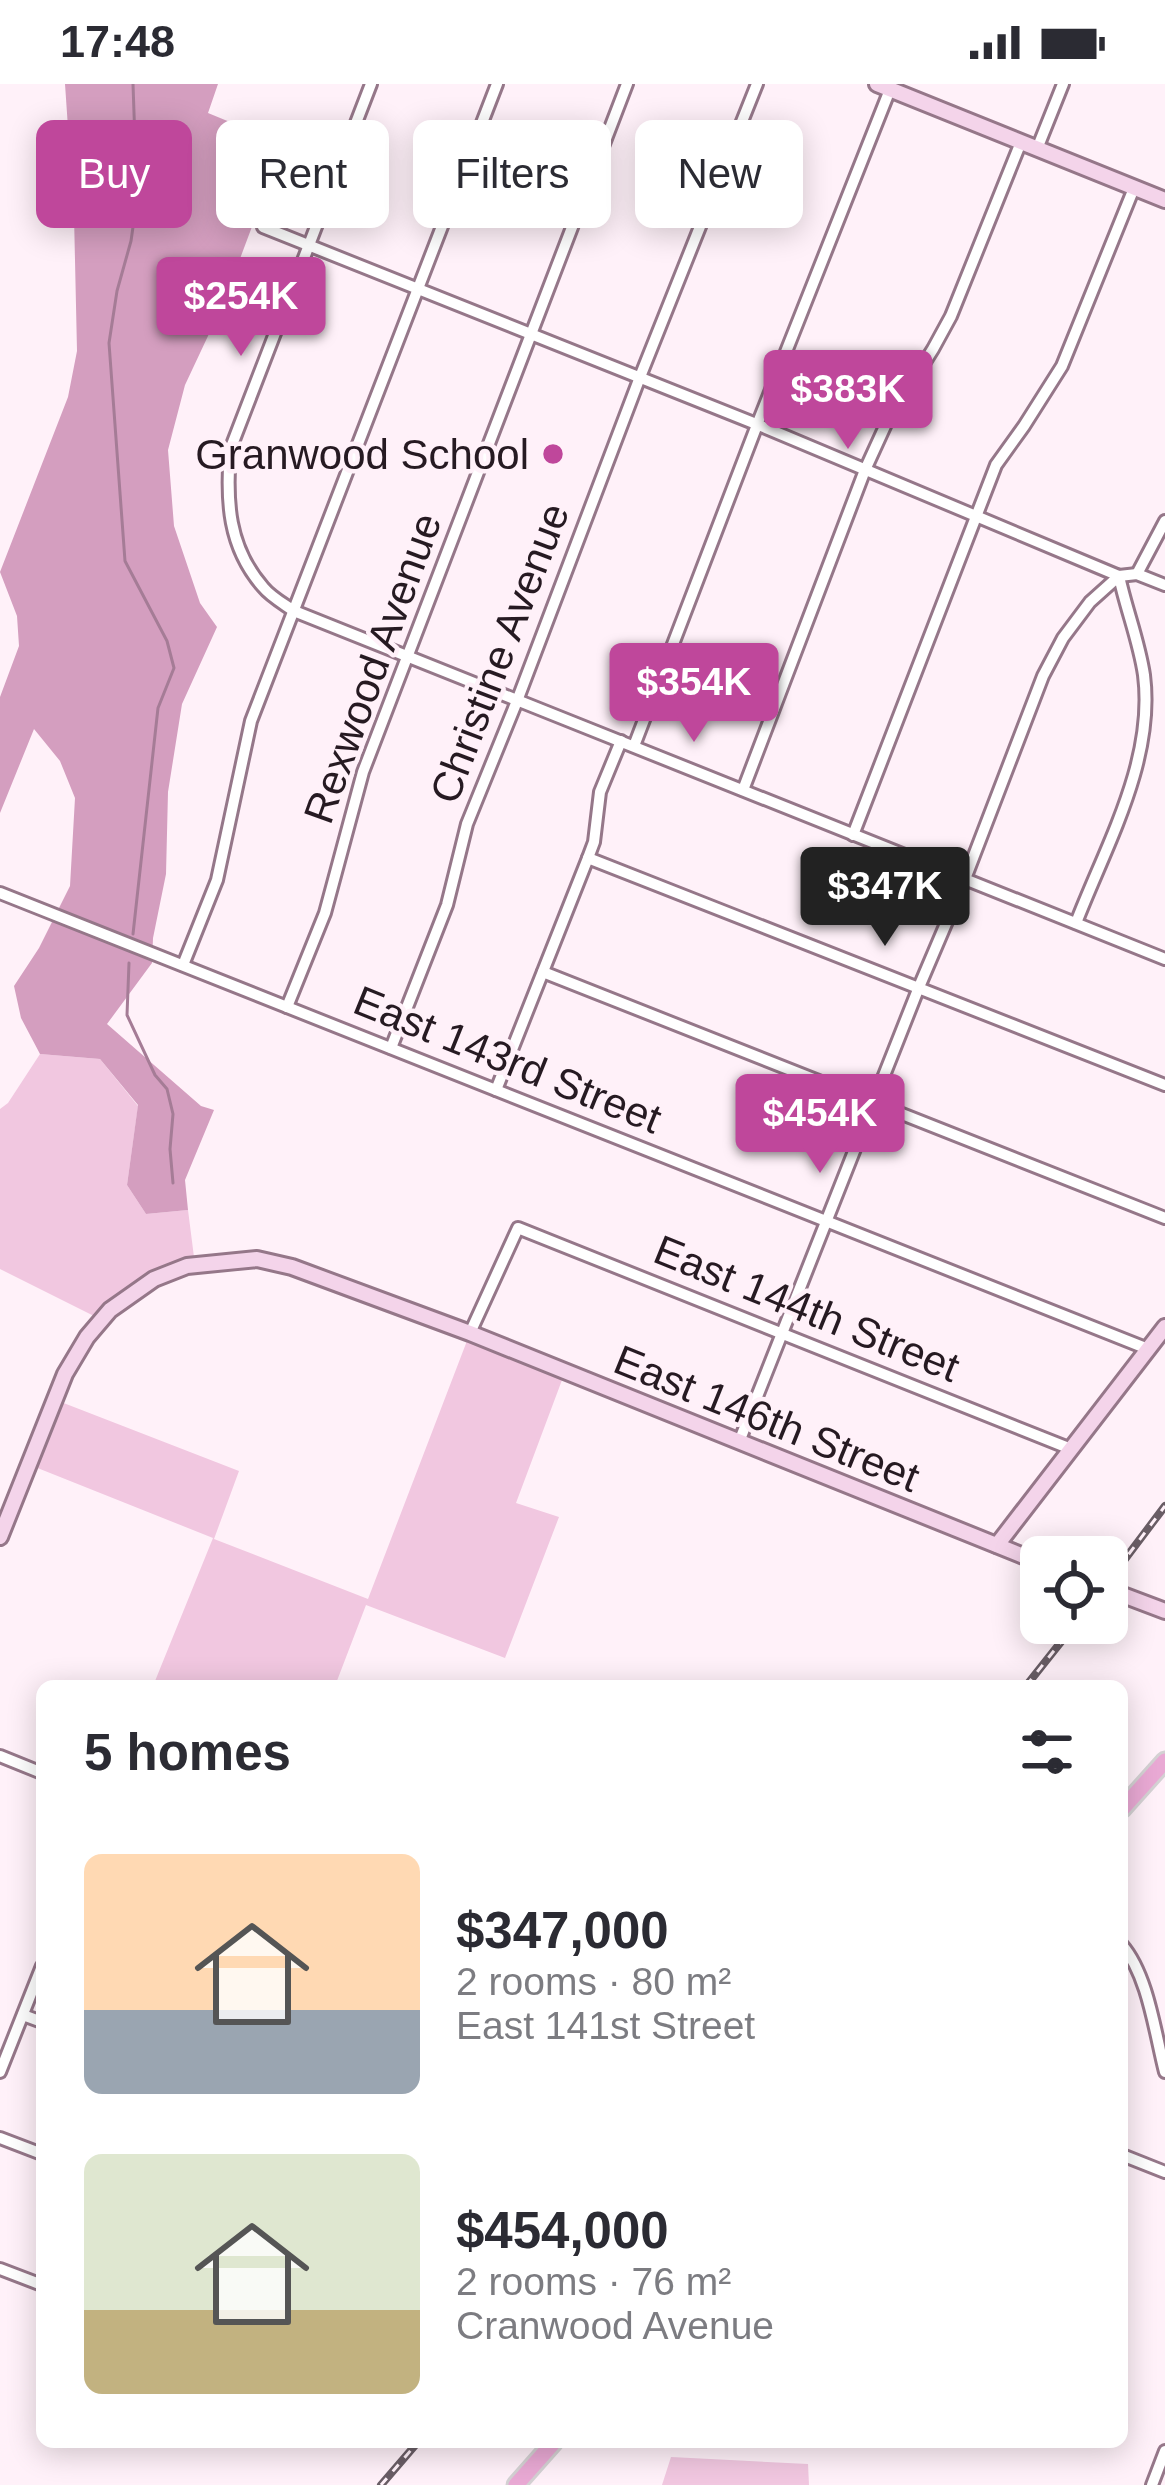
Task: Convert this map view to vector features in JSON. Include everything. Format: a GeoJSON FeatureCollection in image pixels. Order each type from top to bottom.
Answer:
{"type":"FeatureCollection","features":[{"type":"Feature","properties":{"kind":"main road"},"geometry":{"type":"LineString","coordinates":[[1128,1802],[1165,1761]]}},
{"type":"Feature","properties":{"kind":"main road"},"geometry":{"type":"LineString","coordinates":[[516,2485],[549,2448]]}},
{"type":"Feature","properties":{"kind":"street"},"geometry":{"type":"LineString","coordinates":[[371,84],[230,451],[227,503],[234,533],[265,590],[294,611],[1165,959]]}},
{"type":"Feature","properties":{"kind":"street"},"geometry":{"type":"LineString","coordinates":[[183,965],[218,880],[251,721],[497,84]]}},
{"type":"Feature","properties":{"kind":"street","name":"Rexwood Avenue"},"geometry":{"type":"LineString","coordinates":[[287,1007],[325,913],[363,772],[627,84]]}},
{"type":"Feature","properties":{"kind":"street","name":"Christine Avenue"},"geometry":{"type":"LineString","coordinates":[[392,1048],[447,905],[467,824],[757,84]]}},
{"type":"Feature","properties":{"kind":"street"},"geometry":{"type":"LineString","coordinates":[[1037,149],[1063,84]]}},
{"type":"Feature","properties":{"kind":"street"},"geometry":{"type":"LineString","coordinates":[[496,1090],[594,842],[600,792],[627,744],[887,86],[1165,200]]}},
{"type":"Feature","properties":{"kind":"street"},"geometry":{"type":"LineString","coordinates":[[743,790],[865,470],[886,424],[951,316],[1021,142]]}},
{"type":"Feature","properties":{"kind":"street"},"geometry":{"type":"LineString","coordinates":[[853,835],[996,465],[1062,366],[1134,188]]}},
{"type":"Feature","properties":{"kind":"street"},"geometry":{"type":"LineString","coordinates":[[265,228],[757,424],[1119,576],[1137,574],[1165,585]]}},
{"type":"Feature","properties":{"kind":"street"},"geometry":{"type":"LineString","coordinates":[[1137,574],[1165,520]]}},
{"type":"Feature","properties":{"kind":"street"},"geometry":{"type":"LineString","coordinates":[[739,1442],[1043,676],[1090,602],[1119,576]]}},
{"type":"Feature","properties":{"kind":"street"},"geometry":{"type":"LineString","coordinates":[[1076,923],[1136,770],[1144,722],[1144,679],[1119,576]]}},
{"type":"Feature","properties":{"kind":"street"},"geometry":{"type":"LineString","coordinates":[[588,858],[1165,1085]]}},
{"type":"Feature","properties":{"kind":"street","name":"East 143rd Street"},"geometry":{"type":"LineString","coordinates":[[0,893],[1148,1349]]}},
{"type":"Feature","properties":{"kind":"street"},"geometry":{"type":"LineString","coordinates":[[543,972],[1165,1218]]}},
{"type":"Feature","properties":{"kind":"street","name":"East 144th Street"},"geometry":{"type":"LineString","coordinates":[[470,1334],[518,1228],[1071,1449]]}},
{"type":"Feature","properties":{"kind":"street","name":"East 146th Street"},"geometry":{"type":"LineString","coordinates":[[0,1538],[64,1374],[110,1310],[154,1279],[187,1266],[257,1259],[292,1267],[470,1334],[1020,1554]]}},
{"type":"Feature","properties":{"kind":"street"},"geometry":{"type":"LineString","coordinates":[[997,1545],[1165,1327]]}},
{"type":"Feature","properties":{"kind":"street"},"geometry":{"type":"LineString","coordinates":[[1128,1596],[1165,1611]]}},
{"type":"Feature","properties":{"kind":"street"},"geometry":{"type":"LineString","coordinates":[[0,1756],[36,1771]]}},
{"type":"Feature","properties":{"kind":"street"},"geometry":{"type":"LineString","coordinates":[[1128,1952],[1139,1975],[1165,2072]]}},
{"type":"Feature","properties":{"kind":"street"},"geometry":{"type":"LineString","coordinates":[[0,2072],[36,1981]]}},
{"type":"Feature","properties":{"kind":"street"},"geometry":{"type":"LineString","coordinates":[[23,2015],[36,2020]]}},
{"type":"Feature","properties":{"kind":"street"},"geometry":{"type":"LineString","coordinates":[[0,2138],[36,2153]]}},
{"type":"Feature","properties":{"kind":"street"},"geometry":{"type":"LineString","coordinates":[[1128,2157],[1165,2172]]}},
{"type":"Feature","properties":{"kind":"street"},"geometry":{"type":"LineString","coordinates":[[0,2269],[36,2283]]}},
{"type":"Feature","properties":{"kind":"street"},"geometry":{"type":"LineString","coordinates":[[1152,2485],[1165,2451]]}},
{"type":"Feature","properties":{"kind":"shaded area"},"geometry":{"type":"Polygon","coordinates":[[[65,84],[218,84],[208,113],[225,120],[216,120],[216,228],[252,228],[185,385],[168,450],[174,526],[200,603],[217,627],[182,704],[168,792],[166,874],[152,963],[107,1024],[201,1106],[214,1110],[185,1180],[188,1210],[146,1214],[127,1185],[138,1105],[100,1059],[40,1054],[21,1018],[14,986],[70,886],[75,798],[60,761],[34,729],[0,813],[0,697],[19,646],[17,616],[0,572],[68,397],[77,351],[74,228],[192,228],[192,120],[67,120],[65,84]]]}},
{"type":"Feature","properties":{"kind":"shaded area"},"geometry":{"type":"Polygon","coordinates":[[[40,1054],[100,1059],[138,1106],[127,1185],[146,1214],[188,1210],[195,1265],[102,1320],[0,1269],[0,1109],[40,1054]]]}},
{"type":"Feature","properties":{"kind":"shaded area"},"geometry":{"type":"Polygon","coordinates":[[[470,1333],[565,1372],[516,1503],[559,1517],[505,1658],[366,1605],[337,1680],[155,1680],[213,1538],[35,1467],[61,1402],[239,1471],[214,1539],[368,1599],[470,1333]]]}},
{"type":"Feature","properties":{"kind":"shaded area"},"geometry":{"type":"Polygon","coordinates":[[[671,2457],[808,2464],[809,2485],[662,2485],[671,2457]]]}},
{"type":"Feature","properties":{"kind":"waterway"},"geometry":{"type":"LineString","coordinates":[[133,84],[137,199],[109,343],[125,561],[167,641],[174,668],[158,708],[133,934]]}},
{"type":"Feature","properties":{"kind":"waterway"},"geometry":{"type":"LineString","coordinates":[[129,963],[127,1015],[155,1075],[167,1089],[173,1114],[173,1183]]}},
{"type":"Feature","properties":{"kind":"railway"},"geometry":{"type":"LineString","coordinates":[[1128,1555],[1165,1506]]}},
{"type":"Feature","properties":{"kind":"railway"},"geometry":{"type":"LineString","coordinates":[[1031,1680],[1059,1644]]}},
{"type":"Feature","properties":{"kind":"railway"},"geometry":{"type":"LineString","coordinates":[[381,2485],[413,2448]]}},
{"type":"Feature","properties":{"kind":"place","name":"Granwood School"},"geometry":{"type":"Point","coordinates":[553,454]}}]}
